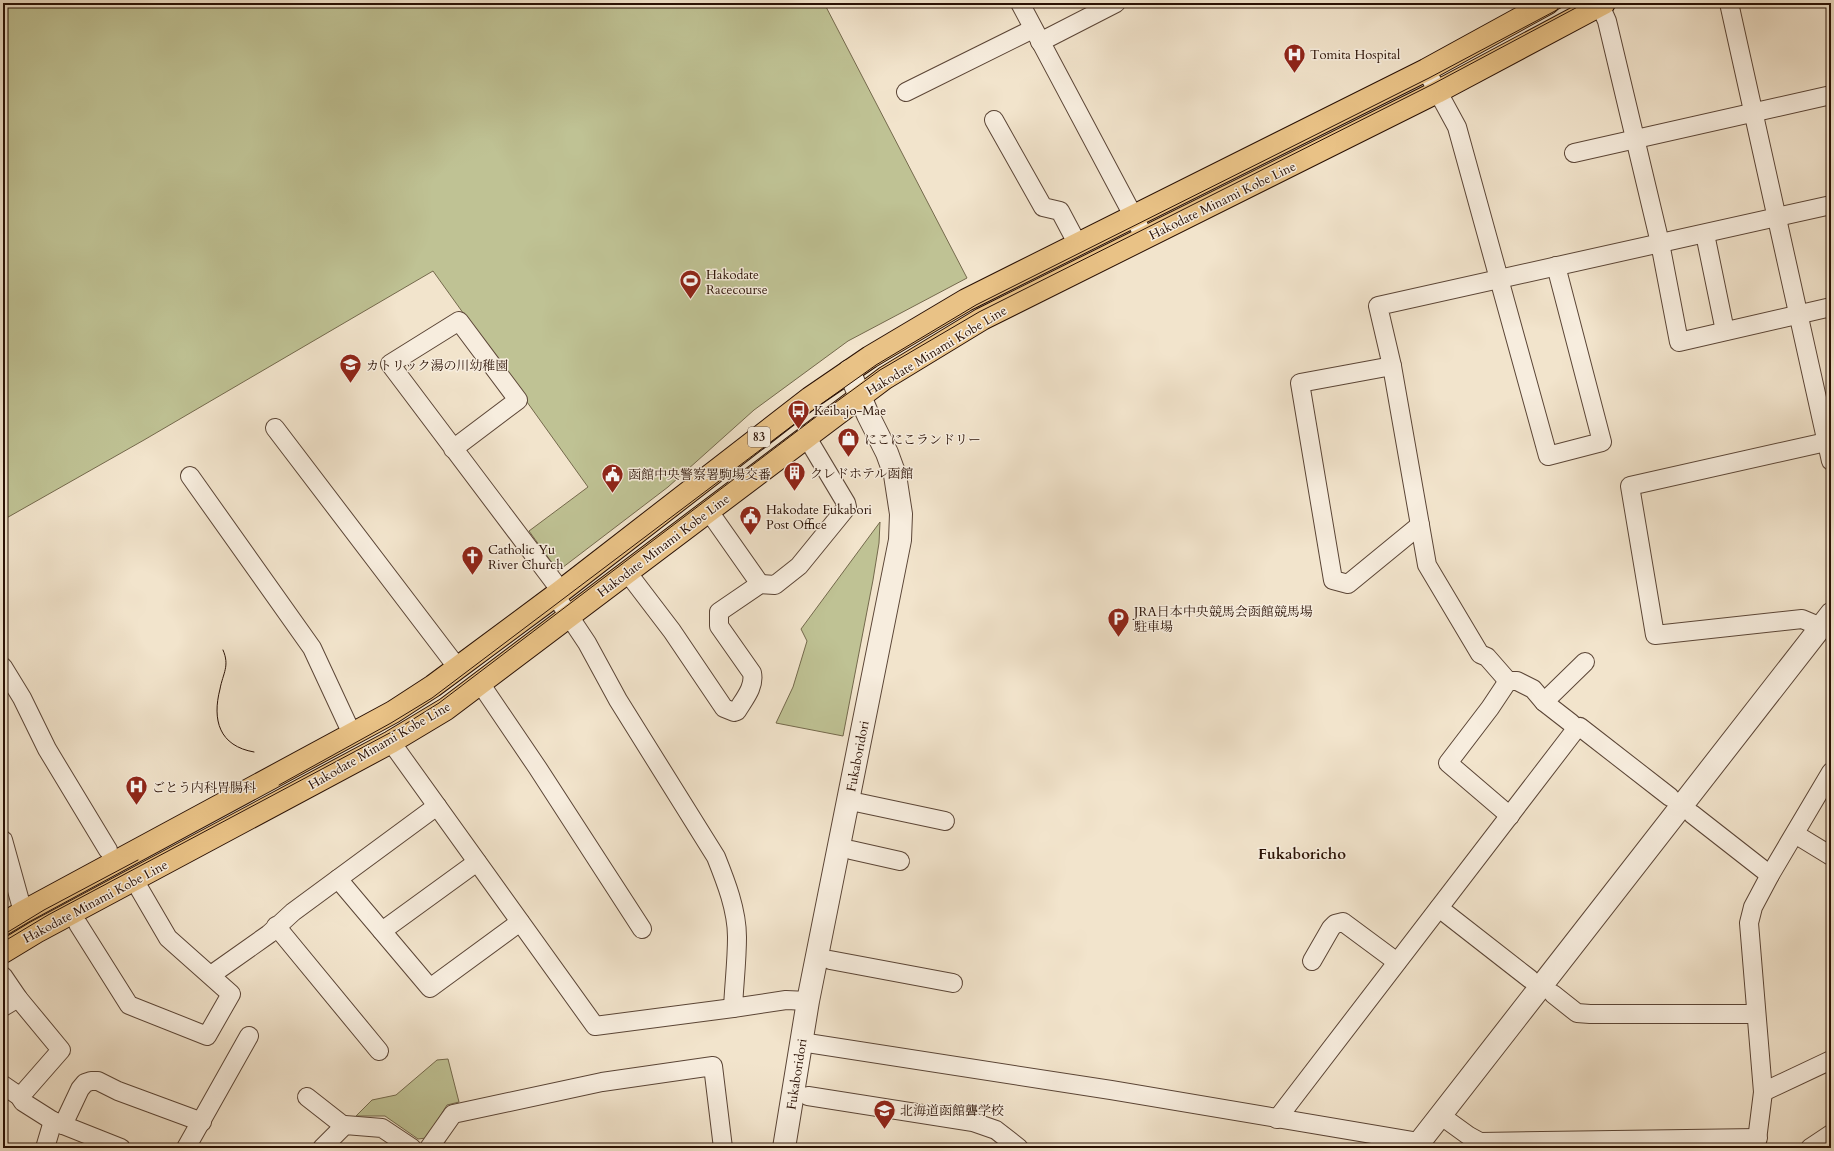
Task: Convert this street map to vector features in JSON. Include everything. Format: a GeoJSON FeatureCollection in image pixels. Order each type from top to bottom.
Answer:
{"type":"FeatureCollection","features":[{"type":"Feature","properties":{"kind":"main road","name":"Hakodate Minami Kobe Line"},"geometry":{"type":"LineString","coordinates":[[3,924],[22,912],[393,712],[457,668],[558,593],[810,398],[849,371],[966,300],[1077,243],[1238,165],[1426,70],[1548,3]]}},
{"type":"Feature","properties":{"kind":"main road","name":"Hakodate Minami Kobe Line"},"geometry":{"type":"LineString","coordinates":[[4,950],[391,742],[446,709],[860,396],[885,378],[982,319],[1437,92],[1602,4]]}},
{"type":"Feature","properties":{"kind":"street"},"geometry":{"type":"LineString","coordinates":[[1020,3],[1145,238]]}},
{"type":"Feature","properties":{"kind":"street"},"geometry":{"type":"LineString","coordinates":[[906,92],[1037,35],[1116,3]]}},
{"type":"Feature","properties":{"kind":"street"},"geometry":{"type":"LineString","coordinates":[[1729,3],[1831,461]]}},
{"type":"Feature","properties":{"kind":"street"},"geometry":{"type":"LineString","coordinates":[[1602,4],[1660,244],[1679,342],[1831,307]]}},
{"type":"Feature","properties":{"kind":"street"},"geometry":{"type":"LineString","coordinates":[[1426,70],[1457,127],[1548,456],[1602,442],[1556,266]]}},
{"type":"Feature","properties":{"kind":"street"},"geometry":{"type":"LineString","coordinates":[[1574,153],[1831,95]]}},
{"type":"Feature","properties":{"kind":"street"},"geometry":{"type":"LineString","coordinates":[[994,120],[1043,207],[1060,211],[1077,243]]}},
{"type":"Feature","properties":{"kind":"street"},"geometry":{"type":"LineString","coordinates":[[1576,729],[1571,722],[1544,702],[1533,689],[1517,681],[1508,681],[1487,657],[1480,654],[1427,565],[1392,366],[1378,306],[1831,205]]}},
{"type":"Feature","properties":{"kind":"street"},"geometry":{"type":"LineString","coordinates":[[1705,234],[1725,331]]}},
{"type":"Feature","properties":{"kind":"street"},"geometry":{"type":"LineString","coordinates":[[454,449],[518,400],[459,321],[390,364],[454,449],[558,593],[568,616],[587,643],[618,700],[716,857],[725,880],[736,923],[737,937],[733,1008]]}},
{"type":"Feature","properties":{"kind":"street"},"geometry":{"type":"LineString","coordinates":[[1392,366],[1300,383],[1333,580],[1348,584],[1420,525]]}},
{"type":"Feature","properties":{"kind":"street","name":"Fukaboridori"},"geometry":{"type":"LineString","coordinates":[[784,1148],[808,1001],[900,540],[900,514],[895,475],[887,453],[849,371]]}},
{"type":"Feature","properties":{"kind":"street"},"geometry":{"type":"LineString","coordinates":[[275,428],[457,668]]}},
{"type":"Feature","properties":{"kind":"street"},"geometry":{"type":"LineString","coordinates":[[627,572],[672,631],[724,708],[734,712],[737,711],[753,682],[752,673],[719,626],[719,612],[760,584],[775,585],[799,566],[847,507],[806,436]]}},
{"type":"Feature","properties":{"kind":"street"},"geometry":{"type":"LineString","coordinates":[[1826,442],[1630,486],[1655,635],[1802,619],[1826,620]]}},
{"type":"Feature","properties":{"kind":"street"},"geometry":{"type":"LineString","coordinates":[[190,476],[312,648],[352,734]]}},
{"type":"Feature","properties":{"kind":"street"},"geometry":{"type":"LineString","coordinates":[[708,510],[760,584]]}},
{"type":"Feature","properties":{"kind":"street"},"geometry":{"type":"LineString","coordinates":[[801,1042],[1112,1090],[1417,1145],[1826,620]]}},
{"type":"Feature","properties":{"kind":"street"},"geometry":{"type":"LineString","coordinates":[[1544,702],[1585,662]]}},
{"type":"Feature","properties":{"kind":"street"},"geometry":{"type":"LineString","coordinates":[[3,667],[22,698],[48,749],[108,850]]}},
{"type":"Feature","properties":{"kind":"street"},"geometry":{"type":"LineString","coordinates":[[1508,681],[1490,708],[1448,763],[1510,816]]}},
{"type":"Feature","properties":{"kind":"street"},"geometry":{"type":"LineString","coordinates":[[480,683],[538,767],[642,929]]}},
{"type":"Feature","properties":{"kind":"street"},"geometry":{"type":"LineString","coordinates":[[1277,1119],[1576,729],[1580,727],[1670,797]]}},
{"type":"Feature","properties":{"kind":"street"},"geometry":{"type":"LineString","coordinates":[[391,742],[595,1026],[786,1000],[808,1001]]}},
{"type":"Feature","properties":{"kind":"street"},"geometry":{"type":"LineString","coordinates":[[1440,1115],[1480,1145],[1757,1143],[1763,1092],[1749,923],[1753,907],[1770,875],[1831,772]]}},
{"type":"Feature","properties":{"kind":"street"},"geometry":{"type":"LineString","coordinates":[[860,803],[945,821]]}},
{"type":"Feature","properties":{"kind":"street"},"geometry":{"type":"LineString","coordinates":[[211,975],[269,934],[276,926],[437,806]]}},
{"type":"Feature","properties":{"kind":"street"},"geometry":{"type":"LineString","coordinates":[[1692,814],[1770,875]]}},
{"type":"Feature","properties":{"kind":"street"},"geometry":{"type":"LineString","coordinates":[[1795,834],[1831,856]]}},
{"type":"Feature","properties":{"kind":"street"},"geometry":{"type":"LineString","coordinates":[[3,840],[22,912]]}},
{"type":"Feature","properties":{"kind":"street"},"geometry":{"type":"LineString","coordinates":[[851,850],[900,861]]}},
{"type":"Feature","properties":{"kind":"street"},"geometry":{"type":"LineString","coordinates":[[382,931],[477,862]]}},
{"type":"Feature","properties":{"kind":"street"},"geometry":{"type":"LineString","coordinates":[[338,879],[430,988],[520,922]]}},
{"type":"Feature","properties":{"kind":"street"},"geometry":{"type":"LineString","coordinates":[[78,924],[129,1005],[207,1036],[231,994],[168,938],[140,890]]}},
{"type":"Feature","properties":{"kind":"street"},"geometry":{"type":"LineString","coordinates":[[1438,908],[1530,979]]}},
{"type":"Feature","properties":{"kind":"street"},"geometry":{"type":"LineString","coordinates":[[1312,961],[1330,928],[1335,924],[1343,922],[1397,962]]}},
{"type":"Feature","properties":{"kind":"street"},"geometry":{"type":"LineString","coordinates":[[276,926],[379,1051]]}},
{"type":"Feature","properties":{"kind":"street"},"geometry":{"type":"LineString","coordinates":[[830,960],[953,983]]}},
{"type":"Feature","properties":{"kind":"street"},"geometry":{"type":"LineString","coordinates":[[3,976],[10,1002],[61,1050],[19,1096]]}},
{"type":"Feature","properties":{"kind":"street"},"geometry":{"type":"LineString","coordinates":[[1553,994],[1578,1013],[1748,1014]]}},
{"type":"Feature","properties":{"kind":"street"},"geometry":{"type":"LineString","coordinates":[[186,1148],[249,1036]]}},
{"type":"Feature","properties":{"kind":"street"},"geometry":{"type":"LineString","coordinates":[[1763,1092],[1831,1060]]}},
{"type":"Feature","properties":{"kind":"street"},"geometry":{"type":"LineString","coordinates":[[429,1148],[453,1114],[602,1082],[713,1066],[723,1148]]}},
{"type":"Feature","properties":{"kind":"street"},"geometry":{"type":"LineString","coordinates":[[44,1148],[80,1089],[85,1083],[92,1081],[98,1081],[118,1091],[202,1122]]}},
{"type":"Feature","properties":{"kind":"street"},"geometry":{"type":"LineString","coordinates":[[3,1085],[19,1096],[23,1102],[58,1123],[121,1148]]}},
{"type":"Feature","properties":{"kind":"street"},"geometry":{"type":"LineString","coordinates":[[808,1096],[973,1122],[996,1130],[1019,1148]]}},
{"type":"Feature","properties":{"kind":"street"},"geometry":{"type":"LineString","coordinates":[[307,1097],[344,1126],[382,1128],[412,1148]]}},
{"type":"Feature","properties":{"kind":"street"},"geometry":{"type":"LineString","coordinates":[[322,1148],[344,1126]]}},
{"type":"Feature","properties":{"kind":"green space","name":"Hakodate Racecourse"},"geometry":{"type":"Polygon","coordinates":[[[3,3],[824,3],[967,278],[848,341],[754,410],[668,487],[558,571],[529,531],[588,487],[433,271],[144,440],[3,520],[3,3]]]}},
{"type":"Feature","properties":{"kind":"green space"},"geometry":{"type":"Polygon","coordinates":[[[880,522],[879,543],[873,580],[843,736],[776,723],[793,687],[807,641],[801,629],[880,522]]]}},
{"type":"Feature","properties":{"kind":"green space"},"geometry":{"type":"Polygon","coordinates":[[[448,1059],[459,1102],[447,1105],[426,1138],[418,1139],[385,1116],[356,1116],[372,1100],[396,1095],[437,1060],[448,1059]]]}},
{"type":"Feature","properties":{"kind":"tram line"},"geometry":{"type":"LineString","coordinates":[[279,785],[391,723],[432,698],[817,407],[876,365],[976,305],[1429,78],[1570,3]]}},
{"type":"Feature","properties":{"kind":"tram line"},"geometry":{"type":"LineString","coordinates":[[3,942],[48,915],[399,728],[439,703],[821,413],[880,370],[979,312],[1433,84],[1585,3]]}},
{"type":"Feature","properties":{"kind":"tram line"},"geometry":{"type":"LineString","coordinates":[[223,650],[226,665],[218,700],[218,721],[226,738],[242,749],[254,752]]}},
{"type":"Feature","properties":{"kind":"tram line"},"geometry":{"type":"LineString","coordinates":[[3,935],[44,910],[138,860]]}},
{"type":"Feature","properties":{"kind":"place","name":"Tomita Hospital"},"geometry":{"type":"Point","coordinates":[1295,74]}},
{"type":"Feature","properties":{"kind":"place","name":"Hakodate Racecourse"},"geometry":{"type":"Point","coordinates":[690,300]}},
{"type":"Feature","properties":{"kind":"place","name":"カトリック湯の川幼稚園"},"geometry":{"type":"Point","coordinates":[351,384]}},
{"type":"Feature","properties":{"kind":"place","name":"Keibajo-Mae"},"geometry":{"type":"Point","coordinates":[799,430]}},
{"type":"Feature","properties":{"kind":"place","name":"にこにこランドリー"},"geometry":{"type":"Point","coordinates":[848,458]}},
{"type":"Feature","properties":{"kind":"place","name":"クレドホテル函館"},"geometry":{"type":"Point","coordinates":[795,492]}},
{"type":"Feature","properties":{"kind":"place","name":"函館中央警察署駒場交番"},"geometry":{"type":"Point","coordinates":[613,494]}},
{"type":"Feature","properties":{"kind":"place","name":"Hakodate Fukabori Post Office"},"geometry":{"type":"Point","coordinates":[750,536]}},
{"type":"Feature","properties":{"kind":"place","name":"Catholic Yu River Church"},"geometry":{"type":"Point","coordinates":[473,576]}},
{"type":"Feature","properties":{"kind":"place","name":"JRA日本中央競馬会函館競馬場 駐車場"},"geometry":{"type":"Point","coordinates":[1118,638]}},
{"type":"Feature","properties":{"kind":"place","name":"ごとう内科胃腸科"},"geometry":{"type":"Point","coordinates":[136,806]}},
{"type":"Feature","properties":{"kind":"place","name":"北海道函館聾学校"},"geometry":{"type":"Point","coordinates":[884,1130]}},
{"type":"Feature","properties":{"kind":"district","name":"Fukaboricho"},"geometry":{"type":"Point","coordinates":[1302,854]}}]}
